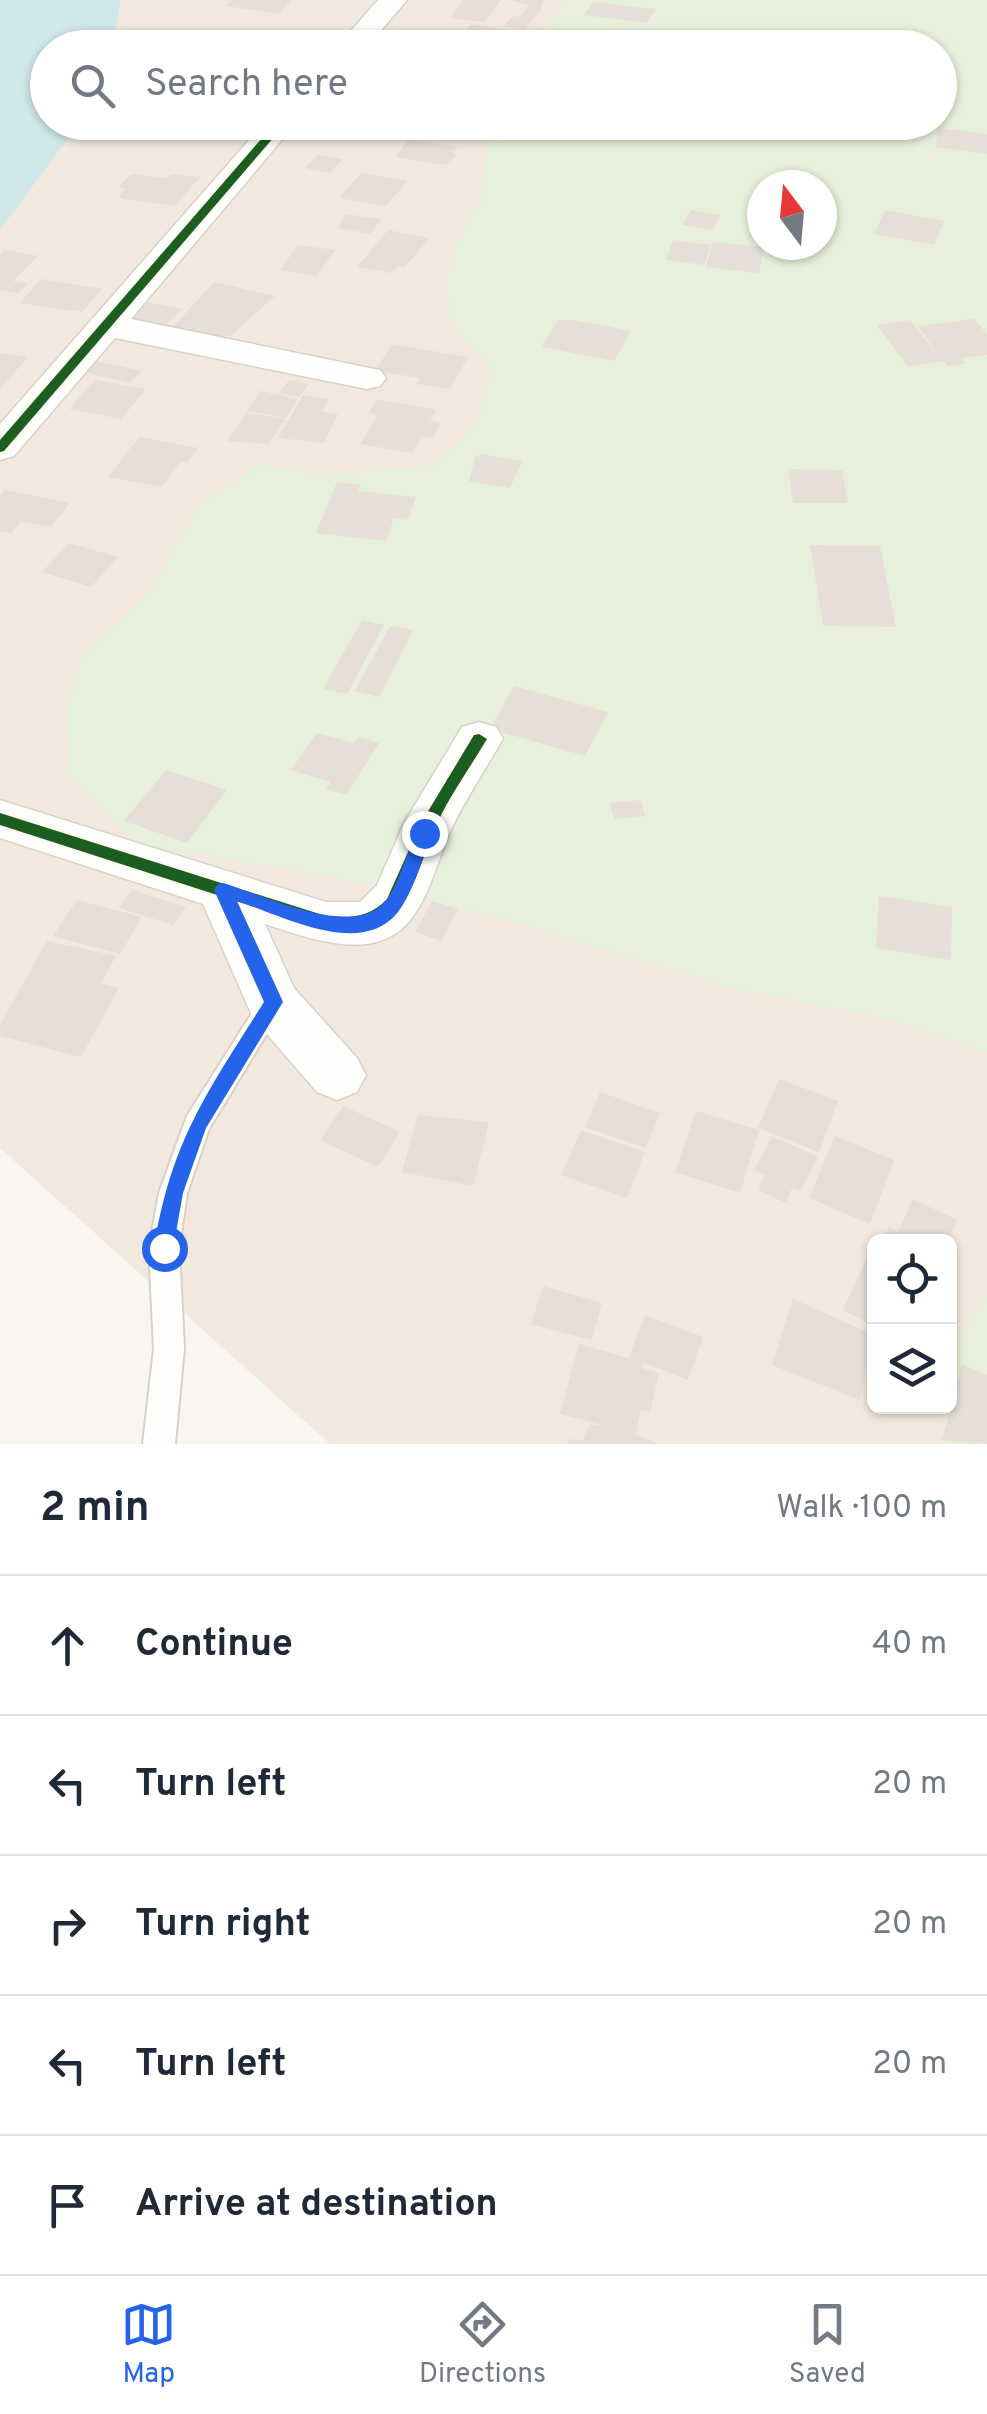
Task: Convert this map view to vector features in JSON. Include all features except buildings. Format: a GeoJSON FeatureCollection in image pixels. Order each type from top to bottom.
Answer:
{"type":"FeatureCollection","features":[{"type":"Feature","properties":{"kind":"street"},"geometry":{"type":"LineString","coordinates":[[366,30],[393,0]]}},
{"type":"Feature","properties":{"kind":"street"},"geometry":{"type":"LineString","coordinates":[[0,448],[266,140]]}},
{"type":"Feature","properties":{"kind":"street"},"geometry":{"type":"LineString","coordinates":[[106,324],[367,378]]}},
{"type":"Feature","properties":{"kind":"street"},"geometry":{"type":"LineString","coordinates":[[0,819],[326,922],[357,927],[390,909],[404,886],[424,833],[478,739]]}},
{"type":"Feature","properties":{"kind":"street"},"geometry":{"type":"LineString","coordinates":[[223,890],[274,1002],[337,1074]]}},
{"type":"Feature","properties":{"kind":"lane"},"geometry":{"type":"LineString","coordinates":[[159,1444],[169,1348],[164,1248],[173,1193],[197,1125],[274,1002]]}},
{"type":"Feature","properties":{"kind":"shaded area"},"geometry":{"type":"Polygon","coordinates":[[[121,0],[783,0],[743,30],[115,30],[121,0]]]}},
{"type":"Feature","properties":{"kind":"shaded area"},"geometry":{"type":"Polygon","coordinates":[[[67,140],[630,140],[987,918],[987,1444],[330,1444],[0,1148],[0,230],[67,140]]]}},
{"type":"Feature","properties":{"kind":"green space"},"geometry":{"type":"Polygon","coordinates":[[[567,0],[987,0],[987,1053],[892,1020],[730,988],[483,913],[330,877],[136,843],[70,775],[66,713],[82,655],[150,592],[199,503],[262,464],[327,475],[432,465],[476,426],[492,370],[452,327],[445,284],[457,242],[480,203],[489,140],[957,140],[957,30],[545,30],[567,0]]]}},
{"type":"Feature","properties":{"kind":"green space"},"geometry":{"type":"Polygon","coordinates":[[[987,1292],[987,1444],[942,1444],[947,1414],[957,1414],[958,1342],[987,1292]]]}},
{"type":"Feature","properties":{"kind":"water"},"geometry":{"type":"Polygon","coordinates":[[[0,0],[121,0],[115,30],[30,30],[30,140],[67,140],[0,230],[0,0]]]}},
{"type":"Feature","properties":{"kind":"cycle path"},"geometry":{"type":"LineString","coordinates":[[0,448],[266,140]]}},
{"type":"Feature","properties":{"kind":"cycle path"},"geometry":{"type":"LineString","coordinates":[[0,819],[326,923],[369,921],[393,904],[429,823],[479,739]]}},
{"type":"Feature","properties":{"kind":"route"},"geometry":{"type":"LineString","coordinates":[[164,1248],[173,1193],[197,1125],[274,1002],[223,890],[326,922],[357,927],[390,909],[404,886],[424,833]]}}]}
